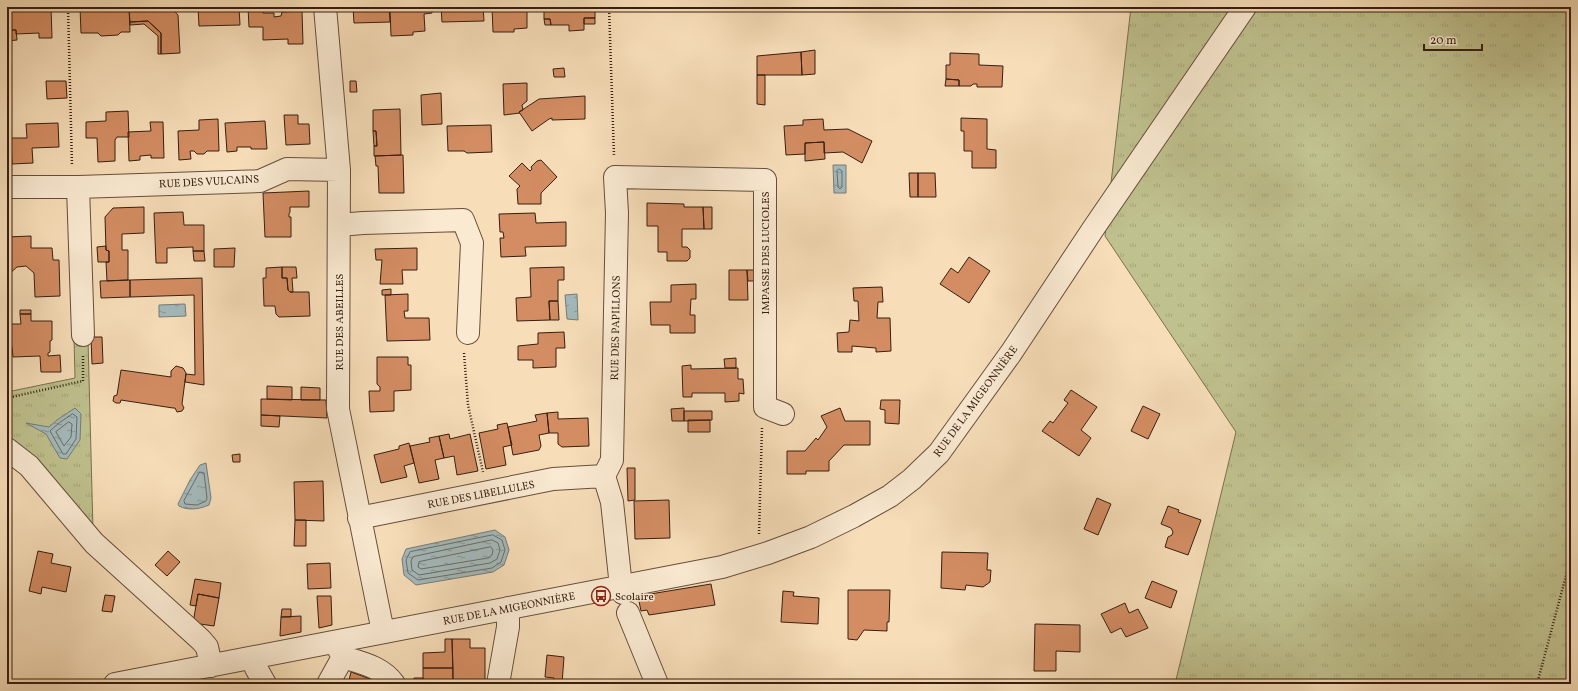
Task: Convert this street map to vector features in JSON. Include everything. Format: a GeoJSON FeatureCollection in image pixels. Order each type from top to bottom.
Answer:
{"type":"FeatureCollection","features":[{"type":"Feature","properties":{"kind":"street","name":"RUE DES ABEILLES"},"geometry":{"type":"LineString","coordinates":[[325,7],[339,170],[338,409],[383,632]]}},
{"type":"Feature","properties":{"kind":"street","name":"RUE DE LA MIGEONNIÈRE"},"geometry":{"type":"LineString","coordinates":[[115,684],[253,658],[339,650],[383,632],[508,608],[624,598],[760,555],[811,537],[890,496],[912,479],[939,454],[1011,353],[1245,7]]}},
{"type":"Feature","properties":{"kind":"street","name":"RUE DES VULCAINS"},"geometry":{"type":"LineString","coordinates":[[11,187],[75,187],[260,181],[286,169],[339,170]]}},
{"type":"Feature","properties":{"kind":"street","name":"IMPASSE DES LUCIOLES"},"geometry":{"type":"LineString","coordinates":[[615,177],[764,180],[774,410]]}},
{"type":"Feature","properties":{"kind":"street","name":"RUE DES PAPILLONS"},"geometry":{"type":"LineString","coordinates":[[604,476],[612,460],[617,213],[615,177]]}},
{"type":"Feature","properties":{"kind":"street"},"geometry":{"type":"LineString","coordinates":[[75,187],[83,335]]}},
{"type":"Feature","properties":{"kind":"street"},"geometry":{"type":"LineString","coordinates":[[339,225],[463,220],[472,243],[468,333]]}},
{"type":"Feature","properties":{"kind":"street"},"geometry":{"type":"LineString","coordinates":[[7,449],[29,466],[94,543],[201,640],[207,647],[211,666]]}},
{"type":"Feature","properties":{"kind":"street"},"geometry":{"type":"LineString","coordinates":[[604,476],[612,502],[624,598],[657,684]]}},
{"type":"Feature","properties":{"kind":"street","name":"RUE DES LIBELLULES"},"geometry":{"type":"LineString","coordinates":[[359,518],[553,479],[604,476]]}},
{"type":"Feature","properties":{"kind":"street"},"geometry":{"type":"LineString","coordinates":[[498,684],[508,627],[508,608]]}},
{"type":"Feature","properties":{"kind":"street"},"geometry":{"type":"LineString","coordinates":[[328,684],[339,650],[380,670],[390,678],[394,684]]}},
{"type":"Feature","properties":{"kind":"street"},"geometry":{"type":"LineString","coordinates":[[253,658],[256,668],[265,684]]}},
{"type":"Feature","properties":{"kind":"path"},"geometry":{"type":"LineString","coordinates":[[68,7],[75,187]]}},
{"type":"Feature","properties":{"kind":"path"},"geometry":{"type":"LineString","coordinates":[[609,7],[615,177]]}},
{"type":"Feature","properties":{"kind":"path"},"geometry":{"type":"LineString","coordinates":[[468,333],[464,354],[468,405],[488,492]]}},
{"type":"Feature","properties":{"kind":"path"},"geometry":{"type":"LineString","coordinates":[[7,398],[83,381],[83,335]]}},
{"type":"Feature","properties":{"kind":"path"},"geometry":{"type":"LineString","coordinates":[[760,555],[761,433],[774,410]]}},
{"type":"Feature","properties":{"kind":"path"},"geometry":{"type":"LineString","coordinates":[[1536,684],[1571,557]]}},
{"type":"Feature","properties":{"kind":"green space"},"geometry":{"type":"Polygon","coordinates":[[[1131,7],[1571,7],[1571,684],[1175,684],[1236,432],[1105,236],[1131,7]]]}},
{"type":"Feature","properties":{"kind":"green space"},"geometry":{"type":"Polygon","coordinates":[[[74,339],[88,339],[93,531],[42,469],[7,435],[7,392],[75,378],[74,339]]]}},
{"type":"Feature","properties":{"kind":"water"},"geometry":{"type":"Polygon","coordinates":[[[833,165],[846,165],[846,193],[834,193],[833,165]]]}},
{"type":"Feature","properties":{"kind":"water"},"geometry":{"type":"Polygon","coordinates":[[[577,294],[578,320],[567,319],[565,295],[577,294]]]}},
{"type":"Feature","properties":{"kind":"water"},"geometry":{"type":"Polygon","coordinates":[[[185,304],[186,316],[159,317],[159,305],[185,304]]]}},
{"type":"Feature","properties":{"kind":"water"},"geometry":{"type":"Polygon","coordinates":[[[75,408],[81,414],[80,440],[67,459],[60,458],[46,434],[26,423],[49,427],[75,408]]]}},
{"type":"Feature","properties":{"kind":"water"},"geometry":{"type":"Polygon","coordinates":[[[206,463],[211,498],[209,505],[194,509],[186,509],[179,506],[178,504],[190,480],[200,465],[206,463]]]}},
{"type":"Feature","properties":{"kind":"water"},"geometry":{"type":"Polygon","coordinates":[[[495,530],[505,537],[509,550],[504,565],[493,572],[416,585],[404,575],[402,559],[406,549],[495,530]]]}},
{"type":"Feature","properties":{"kind":"building"},"geometry":{"type":"Polygon","coordinates":[[[15,7],[51,7],[52,38],[39,38],[39,33],[16,34],[16,30],[7,30],[7,10],[15,9],[15,7]]]}},
{"type":"Feature","properties":{"kind":"building"},"geometry":{"type":"Polygon","coordinates":[[[80,7],[104,7],[106,9],[110,9],[111,7],[129,7],[130,32],[121,32],[118,35],[101,36],[98,33],[81,33],[80,7]]]}},
{"type":"Feature","properties":{"kind":"building"},"geometry":{"type":"Polygon","coordinates":[[[129,7],[171,7],[178,15],[180,53],[161,54],[161,33],[148,21],[130,22],[129,7]]]}},
{"type":"Feature","properties":{"kind":"building"},"geometry":{"type":"Polygon","coordinates":[[[198,7],[239,7],[240,25],[199,26],[198,7]]]}},
{"type":"Feature","properties":{"kind":"building"},"geometry":{"type":"Polygon","coordinates":[[[248,7],[263,7],[263,13],[274,13],[274,17],[281,16],[282,12],[302,11],[303,44],[288,44],[288,39],[263,40],[263,27],[249,27],[248,7]]]}},
{"type":"Feature","properties":{"kind":"building"},"geometry":{"type":"Polygon","coordinates":[[[353,7],[389,7],[390,22],[354,23],[353,7]]]}},
{"type":"Feature","properties":{"kind":"building"},"geometry":{"type":"Polygon","coordinates":[[[432,7],[432,13],[424,14],[425,31],[413,32],[413,35],[391,36],[390,9],[432,7]]]}},
{"type":"Feature","properties":{"kind":"building"},"geometry":{"type":"Polygon","coordinates":[[[441,7],[483,7],[484,21],[442,22],[441,7]]]}},
{"type":"Feature","properties":{"kind":"building"},"geometry":{"type":"Polygon","coordinates":[[[492,7],[535,7],[535,10],[527,11],[527,28],[514,29],[514,32],[493,32],[492,7]]]}},
{"type":"Feature","properties":{"kind":"building"},"geometry":{"type":"Polygon","coordinates":[[[544,7],[595,7],[595,18],[584,18],[584,30],[569,31],[569,25],[551,25],[550,19],[544,19],[544,7]]]}},
{"type":"Feature","properties":{"kind":"building"},"geometry":{"type":"Polygon","coordinates":[[[584,18],[595,18],[595,24],[584,24],[584,18]]]}},
{"type":"Feature","properties":{"kind":"building"},"geometry":{"type":"Polygon","coordinates":[[[544,19],[550,19],[551,25],[545,25],[544,19]]]}},
{"type":"Feature","properties":{"kind":"building"},"geometry":{"type":"Polygon","coordinates":[[[148,21],[161,33],[161,54],[158,54],[158,36],[144,24],[130,25],[130,22],[148,21]]]}},
{"type":"Feature","properties":{"kind":"building"},"geometry":{"type":"Polygon","coordinates":[[[7,30],[16,30],[17,40],[7,41],[7,30]]]}},
{"type":"Feature","properties":{"kind":"building"},"geometry":{"type":"Polygon","coordinates":[[[815,50],[815,74],[802,75],[801,52],[815,50]]]}},
{"type":"Feature","properties":{"kind":"building"},"geometry":{"type":"Polygon","coordinates":[[[801,52],[802,75],[757,75],[757,56],[801,52]]]}},
{"type":"Feature","properties":{"kind":"building"},"geometry":{"type":"Polygon","coordinates":[[[950,53],[979,54],[979,65],[1003,66],[1002,87],[977,87],[977,84],[973,84],[971,86],[959,86],[959,80],[946,79],[946,65],[950,65],[950,53]]]}},
{"type":"Feature","properties":{"kind":"building"},"geometry":{"type":"Polygon","coordinates":[[[564,68],[565,77],[554,77],[553,69],[564,68]]]}},
{"type":"Feature","properties":{"kind":"building"},"geometry":{"type":"Polygon","coordinates":[[[757,75],[765,75],[765,105],[757,104],[757,75]]]}},
{"type":"Feature","properties":{"kind":"building"},"geometry":{"type":"Polygon","coordinates":[[[946,79],[959,80],[959,86],[945,86],[946,79]]]}},
{"type":"Feature","properties":{"kind":"building"},"geometry":{"type":"Polygon","coordinates":[[[46,81],[66,81],[67,98],[47,99],[46,81]]]}},
{"type":"Feature","properties":{"kind":"building"},"geometry":{"type":"Polygon","coordinates":[[[350,81],[356,81],[357,92],[350,92],[350,81]]]}},
{"type":"Feature","properties":{"kind":"building"},"geometry":{"type":"Polygon","coordinates":[[[527,83],[527,101],[522,105],[523,110],[519,112],[520,113],[504,115],[503,84],[527,83]]]}},
{"type":"Feature","properties":{"kind":"building"},"geometry":{"type":"Polygon","coordinates":[[[441,93],[442,124],[422,125],[421,95],[441,93]]]}},
{"type":"Feature","properties":{"kind":"building"},"geometry":{"type":"Polygon","coordinates":[[[585,96],[585,119],[552,120],[552,118],[532,131],[519,112],[539,99],[585,96]]]}},
{"type":"Feature","properties":{"kind":"building"},"geometry":{"type":"Polygon","coordinates":[[[400,109],[401,155],[374,156],[374,146],[377,146],[376,131],[373,131],[373,110],[400,109]]]}},
{"type":"Feature","properties":{"kind":"building"},"geometry":{"type":"Polygon","coordinates":[[[128,111],[129,137],[117,137],[115,140],[115,161],[98,162],[97,138],[86,138],[86,122],[106,121],[106,112],[128,111]]]}},
{"type":"Feature","properties":{"kind":"building"},"geometry":{"type":"Polygon","coordinates":[[[284,115],[298,115],[298,124],[309,124],[310,144],[286,145],[284,115]]]}},
{"type":"Feature","properties":{"kind":"building"},"geometry":{"type":"Polygon","coordinates":[[[961,118],[987,119],[987,149],[996,150],[996,168],[972,168],[972,151],[964,151],[964,131],[961,131],[961,118]]]}},
{"type":"Feature","properties":{"kind":"building"},"geometry":{"type":"Polygon","coordinates":[[[218,119],[219,151],[207,151],[204,154],[197,154],[194,151],[190,151],[191,159],[179,160],[178,131],[199,130],[199,120],[218,119]]]}},
{"type":"Feature","properties":{"kind":"building"},"geometry":{"type":"Polygon","coordinates":[[[823,119],[824,130],[848,129],[872,141],[862,163],[843,152],[824,153],[824,142],[805,143],[805,154],[786,155],[784,126],[803,125],[803,120],[823,119]]]}},
{"type":"Feature","properties":{"kind":"building"},"geometry":{"type":"Polygon","coordinates":[[[265,121],[267,149],[237,147],[237,151],[227,152],[225,123],[265,121]]]}},
{"type":"Feature","properties":{"kind":"building"},"geometry":{"type":"Polygon","coordinates":[[[150,122],[163,122],[164,158],[151,158],[151,155],[140,156],[140,160],[129,161],[128,132],[151,131],[150,122]]]}},
{"type":"Feature","properties":{"kind":"building"},"geometry":{"type":"Polygon","coordinates":[[[58,123],[59,147],[32,148],[33,163],[12,164],[11,138],[27,138],[26,124],[58,123]]]}},
{"type":"Feature","properties":{"kind":"building"},"geometry":{"type":"Polygon","coordinates":[[[491,125],[492,152],[467,153],[464,151],[448,151],[447,126],[491,125]]]}},
{"type":"Feature","properties":{"kind":"building"},"geometry":{"type":"Polygon","coordinates":[[[373,131],[376,131],[377,146],[374,146],[373,131]]]}},
{"type":"Feature","properties":{"kind":"building"},"geometry":{"type":"Polygon","coordinates":[[[824,142],[825,159],[805,161],[805,143],[824,142]]]}},
{"type":"Feature","properties":{"kind":"building"},"geometry":{"type":"Polygon","coordinates":[[[403,155],[404,193],[379,193],[378,166],[376,166],[375,156],[403,155]]]}},
{"type":"Feature","properties":{"kind":"building"},"geometry":{"type":"Polygon","coordinates":[[[541,160],[557,177],[541,193],[541,204],[518,204],[517,189],[520,186],[509,176],[522,163],[530,171],[532,169],[531,167],[537,161],[541,160]]]}},
{"type":"Feature","properties":{"kind":"building"},"geometry":{"type":"Polygon","coordinates":[[[909,173],[918,173],[918,197],[910,197],[909,173]]]}},
{"type":"Feature","properties":{"kind":"building"},"geometry":{"type":"Polygon","coordinates":[[[918,173],[935,173],[936,197],[918,197],[918,173]]]}},
{"type":"Feature","properties":{"kind":"building"},"geometry":{"type":"Polygon","coordinates":[[[309,191],[309,207],[290,207],[289,217],[291,217],[291,237],[265,237],[263,193],[309,191]]]}},
{"type":"Feature","properties":{"kind":"building"},"geometry":{"type":"Polygon","coordinates":[[[647,203],[684,204],[684,207],[703,207],[704,229],[682,229],[682,247],[687,247],[690,250],[690,258],[687,261],[667,261],[667,252],[658,252],[658,226],[647,226],[647,203]]]}},
{"type":"Feature","properties":{"kind":"building"},"geometry":{"type":"Polygon","coordinates":[[[144,207],[144,233],[122,234],[122,250],[128,250],[128,280],[107,281],[106,262],[109,262],[109,251],[106,250],[105,217],[113,208],[144,207]]]}},
{"type":"Feature","properties":{"kind":"building"},"geometry":{"type":"Polygon","coordinates":[[[703,207],[712,207],[712,229],[704,229],[703,207]]]}},
{"type":"Feature","properties":{"kind":"building"},"geometry":{"type":"Polygon","coordinates":[[[183,212],[184,225],[204,225],[204,251],[193,251],[193,247],[167,248],[167,263],[156,263],[154,213],[183,212]]]}},
{"type":"Feature","properties":{"kind":"building"},"geometry":{"type":"Polygon","coordinates":[[[535,213],[536,223],[566,222],[566,246],[525,247],[526,256],[501,257],[500,238],[504,238],[503,232],[500,232],[499,214],[535,213]]]}},
{"type":"Feature","properties":{"kind":"building"},"geometry":{"type":"Polygon","coordinates":[[[31,236],[31,248],[52,248],[53,260],[59,260],[60,296],[35,297],[34,273],[26,266],[17,267],[7,274],[7,237],[31,236]]]}},
{"type":"Feature","properties":{"kind":"building"},"geometry":{"type":"Polygon","coordinates":[[[106,246],[106,250],[109,251],[109,262],[98,262],[97,247],[106,246]]]}},
{"type":"Feature","properties":{"kind":"building"},"geometry":{"type":"Polygon","coordinates":[[[235,248],[234,267],[214,267],[214,249],[235,248]]]}},
{"type":"Feature","properties":{"kind":"building"},"geometry":{"type":"Polygon","coordinates":[[[417,248],[417,270],[402,270],[403,284],[380,284],[382,260],[376,260],[375,249],[417,248]]]}},
{"type":"Feature","properties":{"kind":"building"},"geometry":{"type":"Polygon","coordinates":[[[193,251],[204,251],[205,261],[194,261],[193,251]]]}},
{"type":"Feature","properties":{"kind":"building"},"geometry":{"type":"Polygon","coordinates":[[[969,257],[990,271],[969,303],[940,284],[951,268],[958,273],[969,257]]]}},
{"type":"Feature","properties":{"kind":"building"},"geometry":{"type":"Polygon","coordinates":[[[282,267],[296,267],[297,278],[292,278],[293,292],[288,290],[287,278],[282,278],[282,267]]]}},
{"type":"Feature","properties":{"kind":"building"},"geometry":{"type":"Polygon","coordinates":[[[282,267],[282,278],[287,278],[288,290],[290,292],[309,292],[310,316],[279,317],[276,314],[275,306],[264,306],[263,278],[266,278],[266,268],[282,267]]]}},
{"type":"Feature","properties":{"kind":"building"},"geometry":{"type":"Polygon","coordinates":[[[564,267],[564,280],[558,280],[558,301],[549,301],[550,320],[517,321],[516,298],[531,297],[530,268],[564,267]]]}},
{"type":"Feature","properties":{"kind":"building"},"geometry":{"type":"Polygon","coordinates":[[[729,270],[747,270],[748,300],[729,300],[729,270]]]}},
{"type":"Feature","properties":{"kind":"building"},"geometry":{"type":"Polygon","coordinates":[[[747,270],[756,270],[756,281],[748,281],[747,270]]]}},
{"type":"Feature","properties":{"kind":"building"},"geometry":{"type":"Polygon","coordinates":[[[202,278],[204,385],[185,382],[186,374],[195,375],[194,295],[130,297],[130,280],[202,278]]]}},
{"type":"Feature","properties":{"kind":"building"},"geometry":{"type":"Polygon","coordinates":[[[130,280],[130,297],[101,298],[100,281],[130,280]]]}},
{"type":"Feature","properties":{"kind":"building"},"geometry":{"type":"Polygon","coordinates":[[[696,284],[696,299],[691,299],[690,315],[695,315],[695,333],[670,333],[670,325],[651,325],[650,302],[671,302],[671,285],[696,284]]]}},
{"type":"Feature","properties":{"kind":"building"},"geometry":{"type":"Polygon","coordinates":[[[882,287],[883,302],[878,302],[877,318],[890,318],[891,351],[876,352],[876,348],[852,346],[852,352],[838,352],[837,333],[849,332],[850,320],[859,321],[858,301],[854,301],[853,288],[882,287]]]}},
{"type":"Feature","properties":{"kind":"building"},"geometry":{"type":"Polygon","coordinates":[[[391,289],[391,295],[382,295],[382,290],[391,289]]]}},
{"type":"Feature","properties":{"kind":"building"},"geometry":{"type":"Polygon","coordinates":[[[408,294],[408,311],[404,311],[405,318],[429,318],[430,340],[387,341],[385,295],[408,294]]]}},
{"type":"Feature","properties":{"kind":"building"},"geometry":{"type":"Polygon","coordinates":[[[549,301],[558,301],[559,320],[550,320],[549,301]]]}},
{"type":"Feature","properties":{"kind":"building"},"geometry":{"type":"Polygon","coordinates":[[[20,310],[31,310],[31,314],[20,314],[20,310]]]}},
{"type":"Feature","properties":{"kind":"building"},"geometry":{"type":"Polygon","coordinates":[[[20,314],[31,314],[31,321],[52,321],[52,340],[50,341],[50,352],[48,353],[48,356],[60,355],[61,372],[41,372],[40,356],[13,357],[12,347],[7,347],[7,324],[21,324],[20,314]]]}},
{"type":"Feature","properties":{"kind":"building"},"geometry":{"type":"Polygon","coordinates":[[[564,332],[565,348],[556,348],[556,367],[533,368],[533,360],[518,360],[518,346],[538,344],[538,333],[564,332]]]}},
{"type":"Feature","properties":{"kind":"building"},"geometry":{"type":"Polygon","coordinates":[[[91,337],[102,337],[103,363],[92,364],[91,337]]]}},
{"type":"Feature","properties":{"kind":"building"},"geometry":{"type":"Polygon","coordinates":[[[377,357],[408,357],[408,365],[411,365],[411,390],[394,391],[394,411],[370,412],[369,391],[380,391],[380,387],[377,384],[377,357]]]}},
{"type":"Feature","properties":{"kind":"building"},"geometry":{"type":"Polygon","coordinates":[[[736,358],[736,368],[725,368],[724,359],[736,358]]]}},
{"type":"Feature","properties":{"kind":"building"},"geometry":{"type":"Polygon","coordinates":[[[691,365],[691,369],[738,368],[738,379],[743,379],[744,394],[739,393],[739,401],[725,402],[725,393],[692,393],[692,397],[683,397],[682,366],[691,365]]]}},
{"type":"Feature","properties":{"kind":"building"},"geometry":{"type":"Polygon","coordinates":[[[176,366],[183,368],[186,373],[182,404],[184,408],[182,411],[177,412],[175,408],[121,400],[120,403],[113,401],[114,396],[117,395],[121,370],[171,377],[171,371],[176,366]]]}},
{"type":"Feature","properties":{"kind":"building"},"geometry":{"type":"Polygon","coordinates":[[[267,386],[292,387],[292,400],[267,399],[267,386]]]}},
{"type":"Feature","properties":{"kind":"building"},"geometry":{"type":"Polygon","coordinates":[[[301,387],[320,388],[320,400],[301,400],[301,387]]]}},
{"type":"Feature","properties":{"kind":"building"},"geometry":{"type":"Polygon","coordinates":[[[1071,390],[1097,407],[1081,430],[1091,438],[1079,456],[1042,431],[1050,421],[1053,423],[1068,403],[1064,400],[1071,390]]]}},
{"type":"Feature","properties":{"kind":"building"},"geometry":{"type":"Polygon","coordinates":[[[261,399],[326,400],[327,418],[261,415],[261,399]]]}},
{"type":"Feature","properties":{"kind":"building"},"geometry":{"type":"Polygon","coordinates":[[[881,400],[900,400],[899,424],[885,423],[885,410],[880,409],[881,400]]]}},
{"type":"Feature","properties":{"kind":"building"},"geometry":{"type":"Polygon","coordinates":[[[1143,406],[1160,414],[1148,439],[1131,431],[1143,406]]]}},
{"type":"Feature","properties":{"kind":"building"},"geometry":{"type":"Polygon","coordinates":[[[684,408],[684,421],[672,421],[671,409],[684,408]]]}},
{"type":"Feature","properties":{"kind":"building"},"geometry":{"type":"Polygon","coordinates":[[[840,408],[845,421],[870,421],[870,445],[844,445],[829,461],[829,471],[806,471],[806,474],[787,474],[787,451],[805,451],[816,438],[818,440],[827,427],[821,416],[840,408]]]}},
{"type":"Feature","properties":{"kind":"building"},"geometry":{"type":"Polygon","coordinates":[[[684,411],[712,411],[712,420],[684,421],[684,411]]]}},
{"type":"Feature","properties":{"kind":"building"},"geometry":{"type":"Polygon","coordinates":[[[558,412],[558,419],[588,418],[589,446],[562,447],[558,444],[558,433],[549,433],[547,413],[558,412]]]}},
{"type":"Feature","properties":{"kind":"building"},"geometry":{"type":"Polygon","coordinates":[[[547,413],[549,433],[539,435],[541,446],[539,450],[513,455],[508,427],[537,421],[535,415],[547,413]]]}},
{"type":"Feature","properties":{"kind":"building"},"geometry":{"type":"Polygon","coordinates":[[[261,415],[280,416],[279,427],[261,426],[261,415]]]}},
{"type":"Feature","properties":{"kind":"building"},"geometry":{"type":"Polygon","coordinates":[[[688,420],[710,420],[710,432],[688,432],[688,420]]]}},
{"type":"Feature","properties":{"kind":"building"},"geometry":{"type":"Polygon","coordinates":[[[507,423],[512,445],[503,447],[506,465],[486,469],[479,433],[498,429],[497,425],[507,423]]]}},
{"type":"Feature","properties":{"kind":"building"},"geometry":{"type":"Polygon","coordinates":[[[449,434],[450,439],[470,434],[478,471],[457,475],[454,456],[444,458],[439,436],[449,434]]]}},
{"type":"Feature","properties":{"kind":"building"},"geometry":{"type":"Polygon","coordinates":[[[439,436],[444,458],[435,460],[439,479],[419,483],[410,446],[430,442],[429,438],[439,436]]]}},
{"type":"Feature","properties":{"kind":"building"},"geometry":{"type":"Polygon","coordinates":[[[409,443],[414,463],[404,466],[407,477],[381,483],[374,455],[399,449],[399,446],[409,443]]]}},
{"type":"Feature","properties":{"kind":"building"},"geometry":{"type":"Polygon","coordinates":[[[240,454],[240,462],[233,462],[232,455],[240,454]]]}},
{"type":"Feature","properties":{"kind":"building"},"geometry":{"type":"Polygon","coordinates":[[[627,468],[635,468],[635,500],[628,501],[627,468]]]}},
{"type":"Feature","properties":{"kind":"building"},"geometry":{"type":"Polygon","coordinates":[[[323,481],[324,521],[295,520],[294,482],[323,481]]]}},
{"type":"Feature","properties":{"kind":"building"},"geometry":{"type":"Polygon","coordinates":[[[1097,498],[1111,504],[1098,535],[1084,529],[1097,498]]]}},
{"type":"Feature","properties":{"kind":"building"},"geometry":{"type":"Polygon","coordinates":[[[669,500],[670,538],[635,539],[634,501],[669,500]]]}},
{"type":"Feature","properties":{"kind":"building"},"geometry":{"type":"Polygon","coordinates":[[[1168,506],[1179,510],[1178,512],[1201,520],[1188,555],[1165,547],[1168,537],[1172,535],[1173,532],[1171,528],[1161,524],[1168,506]]]}},
{"type":"Feature","properties":{"kind":"building"},"geometry":{"type":"Polygon","coordinates":[[[295,520],[306,520],[306,546],[294,546],[295,520]]]}},
{"type":"Feature","properties":{"kind":"building"},"geometry":{"type":"Polygon","coordinates":[[[38,551],[53,554],[51,563],[71,567],[66,592],[42,587],[41,594],[29,591],[38,551]]]}},
{"type":"Feature","properties":{"kind":"building"},"geometry":{"type":"Polygon","coordinates":[[[168,551],[180,562],[167,576],[155,565],[168,551]]]}},
{"type":"Feature","properties":{"kind":"building"},"geometry":{"type":"Polygon","coordinates":[[[942,552],[988,553],[987,570],[991,570],[990,582],[983,587],[966,585],[965,590],[941,588],[942,552]]]}},
{"type":"Feature","properties":{"kind":"building"},"geometry":{"type":"Polygon","coordinates":[[[330,563],[331,588],[308,589],[307,564],[330,563]]]}},
{"type":"Feature","properties":{"kind":"building"},"geometry":{"type":"Polygon","coordinates":[[[195,579],[221,583],[219,598],[198,594],[196,606],[190,605],[195,579]]]}},
{"type":"Feature","properties":{"kind":"building"},"geometry":{"type":"Polygon","coordinates":[[[1152,581],[1177,591],[1171,608],[1145,598],[1152,581]]]}},
{"type":"Feature","properties":{"kind":"building"},"geometry":{"type":"Polygon","coordinates":[[[711,584],[715,605],[649,615],[647,610],[641,611],[638,596],[711,584]]]}},
{"type":"Feature","properties":{"kind":"building"},"geometry":{"type":"Polygon","coordinates":[[[848,590],[890,590],[889,622],[887,622],[887,631],[864,630],[857,640],[848,639],[848,590]]]}},
{"type":"Feature","properties":{"kind":"building"},"geometry":{"type":"Polygon","coordinates":[[[783,591],[794,592],[793,596],[819,598],[818,624],[781,622],[783,591]]]}},
{"type":"Feature","properties":{"kind":"building"},"geometry":{"type":"Polygon","coordinates":[[[198,594],[219,598],[214,626],[193,623],[198,594]]]}},
{"type":"Feature","properties":{"kind":"building"},"geometry":{"type":"Polygon","coordinates":[[[105,595],[115,596],[112,612],[102,611],[105,595]]]}},
{"type":"Feature","properties":{"kind":"building"},"geometry":{"type":"Polygon","coordinates":[[[317,596],[331,596],[332,625],[319,628],[317,596]]]}},
{"type":"Feature","properties":{"kind":"building"},"geometry":{"type":"Polygon","coordinates":[[[1125,603],[1129,613],[1138,609],[1148,628],[1126,637],[1121,628],[1111,633],[1101,614],[1125,603]]]}},
{"type":"Feature","properties":{"kind":"building"},"geometry":{"type":"Polygon","coordinates":[[[282,609],[291,609],[291,617],[281,617],[282,609]]]}},
{"type":"Feature","properties":{"kind":"building"},"geometry":{"type":"Polygon","coordinates":[[[301,616],[301,632],[280,636],[281,617],[301,616]]]}},
{"type":"Feature","properties":{"kind":"building"},"geometry":{"type":"Polygon","coordinates":[[[1035,624],[1080,625],[1080,652],[1056,651],[1056,671],[1034,671],[1035,624]]]}},
{"type":"Feature","properties":{"kind":"building"},"geometry":{"type":"Polygon","coordinates":[[[445,639],[452,639],[453,668],[423,668],[423,653],[445,652],[445,639]]]}},
{"type":"Feature","properties":{"kind":"building"},"geometry":{"type":"Polygon","coordinates":[[[452,639],[470,639],[470,648],[485,648],[485,684],[453,684],[452,639]]]}},
{"type":"Feature","properties":{"kind":"building"},"geometry":{"type":"Polygon","coordinates":[[[547,655],[564,657],[562,684],[554,684],[554,678],[545,677],[547,655]]]}},
{"type":"Feature","properties":{"kind":"building"},"geometry":{"type":"Polygon","coordinates":[[[423,668],[453,668],[453,684],[423,684],[423,668]]]}},
{"type":"Feature","properties":{"kind":"building"},"geometry":{"type":"Polygon","coordinates":[[[351,672],[373,680],[373,684],[348,684],[351,672]]]}},
{"type":"Feature","properties":{"kind":"building"},"geometry":{"type":"Polygon","coordinates":[[[414,678],[423,678],[423,684],[413,684],[414,678]]]}},
{"type":"Feature","properties":{"kind":"place","name":"Scolaire"},"geometry":{"type":"Point","coordinates":[601,596]}}]}
